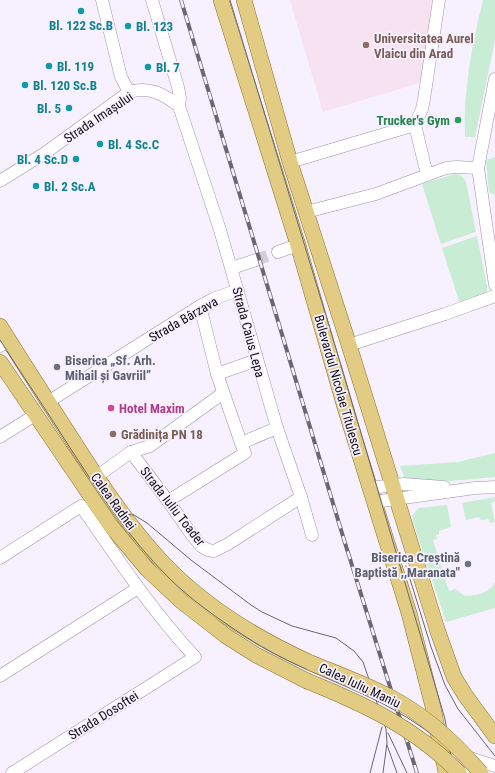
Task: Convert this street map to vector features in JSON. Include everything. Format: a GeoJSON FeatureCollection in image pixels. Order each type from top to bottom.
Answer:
{"type":"FeatureCollection","features":[{"type":"Feature","properties":{"kind":"main road","name":"Bulevardul Nicolae Titulescu"},"geometry":{"type":"LineString","coordinates":[[221,0],[298,245],[420,652],[446,773]]}},
{"type":"Feature","properties":{"kind":"main road","name":"Bulevardul Nicolae Titulescu"},"geometry":{"type":"LineString","coordinates":[[244,0],[290,162],[349,345],[433,618],[454,677],[468,701],[495,736]]}},
{"type":"Feature","properties":{"kind":"main road","name":"Calea Radnei"},"geometry":{"type":"LineString","coordinates":[[0,326],[4,343],[48,402],[96,477],[133,528],[164,564],[209,603],[233,621],[266,642]]}},
{"type":"Feature","properties":{"kind":"main road","name":"Calea Radnei"},"geometry":{"type":"LineString","coordinates":[[0,362],[111,526],[147,569],[181,601],[203,619],[256,655]]}},
{"type":"Feature","properties":{"kind":"main road","name":"Calea Iuliu Maniu"},"geometry":{"type":"LineString","coordinates":[[266,642],[391,697],[430,724],[467,757],[481,773]]}},
{"type":"Feature","properties":{"kind":"main road","name":"Calea Iuliu Maniu"},"geometry":{"type":"LineString","coordinates":[[256,655],[307,681],[350,699],[388,718],[429,745],[459,773]]}},
{"type":"Feature","properties":{"kind":"street"},"geometry":{"type":"LineString","coordinates":[[102,0],[121,77],[129,92]]}},
{"type":"Feature","properties":{"kind":"street"},"geometry":{"type":"LineString","coordinates":[[152,0],[178,88],[180,98],[179,106]]}},
{"type":"Feature","properties":{"kind":"street"},"geometry":{"type":"LineString","coordinates":[[427,176],[415,125],[422,109],[424,99],[439,0]]}},
{"type":"Feature","properties":{"kind":"street"},"geometry":{"type":"LineString","coordinates":[[495,79],[478,168],[495,285]]}},
{"type":"Feature","properties":{"kind":"street","name":"Strada Imașului"},"geometry":{"type":"LineString","coordinates":[[0,181],[45,153],[129,92],[143,89],[156,92],[166,96],[179,106]]}},
{"type":"Feature","properties":{"kind":"street","name":"Strada Caius Lepa"},"geometry":{"type":"LineString","coordinates":[[179,106],[232,268],[277,428],[301,497],[312,535]]}},
{"type":"Feature","properties":{"kind":"street"},"geometry":{"type":"LineString","coordinates":[[290,162],[415,125]]}},
{"type":"Feature","properties":{"kind":"street"},"geometry":{"type":"LineString","coordinates":[[306,212],[376,194],[456,167],[478,168]]}},
{"type":"Feature","properties":{"kind":"street"},"geometry":{"type":"LineString","coordinates":[[278,252],[298,245]]}},
{"type":"Feature","properties":{"kind":"street"},"geometry":{"type":"LineString","coordinates":[[232,268],[256,260]]}},
{"type":"Feature","properties":{"kind":"street","name":"Strada Bârzava"},"geometry":{"type":"LineString","coordinates":[[48,402],[200,306],[238,290]]}},
{"type":"Feature","properties":{"kind":"street"},"geometry":{"type":"LineString","coordinates":[[349,345],[495,296]]}},
{"type":"Feature","properties":{"kind":"street"},"geometry":{"type":"LineString","coordinates":[[168,501],[244,453],[243,443],[217,374],[200,306]]}},
{"type":"Feature","properties":{"kind":"street"},"geometry":{"type":"LineString","coordinates":[[217,374],[257,360]]}},
{"type":"Feature","properties":{"kind":"street"},"geometry":{"type":"LineString","coordinates":[[96,477],[131,452],[150,446],[223,393]]}},
{"type":"Feature","properties":{"kind":"street"},"geometry":{"type":"LineString","coordinates":[[0,437],[35,415]]}},
{"type":"Feature","properties":{"kind":"street"},"geometry":{"type":"LineString","coordinates":[[243,443],[277,428]]}},
{"type":"Feature","properties":{"kind":"street","name":"Strada Iuliu Toader"},"geometry":{"type":"LineString","coordinates":[[131,452],[201,546],[208,550],[214,551],[228,544],[301,497]]}},
{"type":"Feature","properties":{"kind":"street"},"geometry":{"type":"LineString","coordinates":[[370,488],[394,492],[495,487]]}},
{"type":"Feature","properties":{"kind":"street"},"geometry":{"type":"LineString","coordinates":[[374,502],[394,492]]}},
{"type":"Feature","properties":{"kind":"street"},"geometry":{"type":"LineString","coordinates":[[0,558],[81,506],[138,588],[0,676]]}},
{"type":"Feature","properties":{"kind":"street","name":"Strada Dosoftei"},"geometry":{"type":"LineString","coordinates":[[12,773],[195,657],[172,633],[138,588]]}},
{"type":"Feature","properties":{"kind":"street"},"geometry":{"type":"LineString","coordinates":[[467,757],[495,766]]}},
{"type":"Feature","properties":{"kind":"shaded area","name":"Universitatea Aurel Vlaicu din Arad"},"geometry":{"type":"Polygon","coordinates":[[[290,0],[435,0],[423,82],[323,112],[290,0]]]}},
{"type":"Feature","properties":{"kind":"green space"},"geometry":{"type":"Polygon","coordinates":[[[483,0],[495,0],[495,40],[475,137],[465,137],[465,103],[469,68],[483,0]]]}},
{"type":"Feature","properties":{"kind":"green space"},"geometry":{"type":"Polygon","coordinates":[[[495,157],[495,195],[489,192],[486,160],[495,157]]]}},
{"type":"Feature","properties":{"kind":"green space"},"geometry":{"type":"Polygon","coordinates":[[[455,174],[462,176],[466,182],[476,232],[441,244],[422,184],[455,174]]]}},
{"type":"Feature","properties":{"kind":"green space"},"geometry":{"type":"Polygon","coordinates":[[[477,236],[487,292],[483,297],[460,304],[442,248],[477,236]]]}},
{"type":"Feature","properties":{"kind":"green space"},"geometry":{"type":"Polygon","coordinates":[[[495,453],[495,477],[439,482],[405,479],[400,466],[458,462],[495,453]]]}},
{"type":"Feature","properties":{"kind":"green space"},"geometry":{"type":"Polygon","coordinates":[[[495,497],[495,501],[491,503],[495,522],[490,523],[489,519],[481,520],[479,517],[466,520],[462,503],[495,497]]]}},
{"type":"Feature","properties":{"kind":"green space"},"geometry":{"type":"Polygon","coordinates":[[[447,505],[451,527],[439,531],[439,534],[436,535],[437,539],[433,540],[449,591],[455,589],[465,596],[473,595],[490,589],[495,582],[495,608],[446,622],[412,519],[418,508],[447,505]]]}},
{"type":"Feature","properties":{"kind":"tunnel"},"geometry":{"type":"LineString","coordinates":[[256,260],[278,252]]}},
{"type":"Feature","properties":{"kind":"tram line"},"geometry":{"type":"LineString","coordinates":[[230,0],[344,375],[445,719],[454,773]]}},
{"type":"Feature","properties":{"kind":"tram line"},"geometry":{"type":"LineString","coordinates":[[0,340],[114,513],[153,562],[176,585],[233,629],[258,645],[288,661],[367,696],[396,711],[437,739],[473,773]]}},
{"type":"Feature","properties":{"kind":"tram line"},"geometry":{"type":"LineString","coordinates":[[109,498],[122,514],[134,515],[147,523],[191,560],[262,612],[292,626],[336,638],[354,651],[363,662],[386,729],[387,743],[383,773]]}},
{"type":"Feature","properties":{"kind":"tram line"},"geometry":{"type":"LineString","coordinates":[[406,566],[431,647],[445,685],[458,709],[495,756]]}},
{"type":"Feature","properties":{"kind":"tram line"},"geometry":{"type":"LineString","coordinates":[[370,773],[382,727]]}},
{"type":"Feature","properties":{"kind":"tram line"},"geometry":{"type":"LineString","coordinates":[[388,733],[407,773]]}},
{"type":"Feature","properties":{"kind":"tram line"},"geometry":{"type":"LineString","coordinates":[[387,745],[397,773]]}},
{"type":"Feature","properties":{"kind":"railway"},"geometry":{"type":"LineString","coordinates":[[181,0],[345,543],[417,773]]}},
{"type":"Feature","properties":{"kind":"place","name":"Bl. 122 Sc.B"},"geometry":{"type":"Point","coordinates":[81,11]}},
{"type":"Feature","properties":{"kind":"place","name":"Bl. 123"},"geometry":{"type":"Point","coordinates":[128,26]}},
{"type":"Feature","properties":{"kind":"place","name":"Universitatea Aurel Vlaicu din Arad"},"geometry":{"type":"Point","coordinates":[366,45]}},
{"type":"Feature","properties":{"kind":"place","name":"Bl. 119"},"geometry":{"type":"Point","coordinates":[49,66]}},
{"type":"Feature","properties":{"kind":"place","name":"Bl. 7"},"geometry":{"type":"Point","coordinates":[148,67]}},
{"type":"Feature","properties":{"kind":"place","name":"Bl. 120 Sc.B"},"geometry":{"type":"Point","coordinates":[25,85]}},
{"type":"Feature","properties":{"kind":"place","name":"Bl. 5"},"geometry":{"type":"Point","coordinates":[69,108]}},
{"type":"Feature","properties":{"kind":"place","name":"Trucker's Gym"},"geometry":{"type":"Point","coordinates":[458,120]}},
{"type":"Feature","properties":{"kind":"place","name":"Bl. 4 Sc.C"},"geometry":{"type":"Point","coordinates":[100,144]}},
{"type":"Feature","properties":{"kind":"place","name":"Bl. 4 Sc.D"},"geometry":{"type":"Point","coordinates":[76,159]}},
{"type":"Feature","properties":{"kind":"place","name":"Bl. 2 Sc.A"},"geometry":{"type":"Point","coordinates":[36,186]}},
{"type":"Feature","properties":{"kind":"place","name":"Biserica „Sf. Arh. Mihail și Gavriil”"},"geometry":{"type":"Point","coordinates":[57,367]}},
{"type":"Feature","properties":{"kind":"place","name":"Hotel Maxim"},"geometry":{"type":"Point","coordinates":[111,408]}},
{"type":"Feature","properties":{"kind":"place","name":"Grădinița PN 18"},"geometry":{"type":"Point","coordinates":[113,434]}},
{"type":"Feature","properties":{"kind":"place","name":"Biserica Creștină Baptistă ,,Maranata\""},"geometry":{"type":"Point","coordinates":[468,564]}}]}
